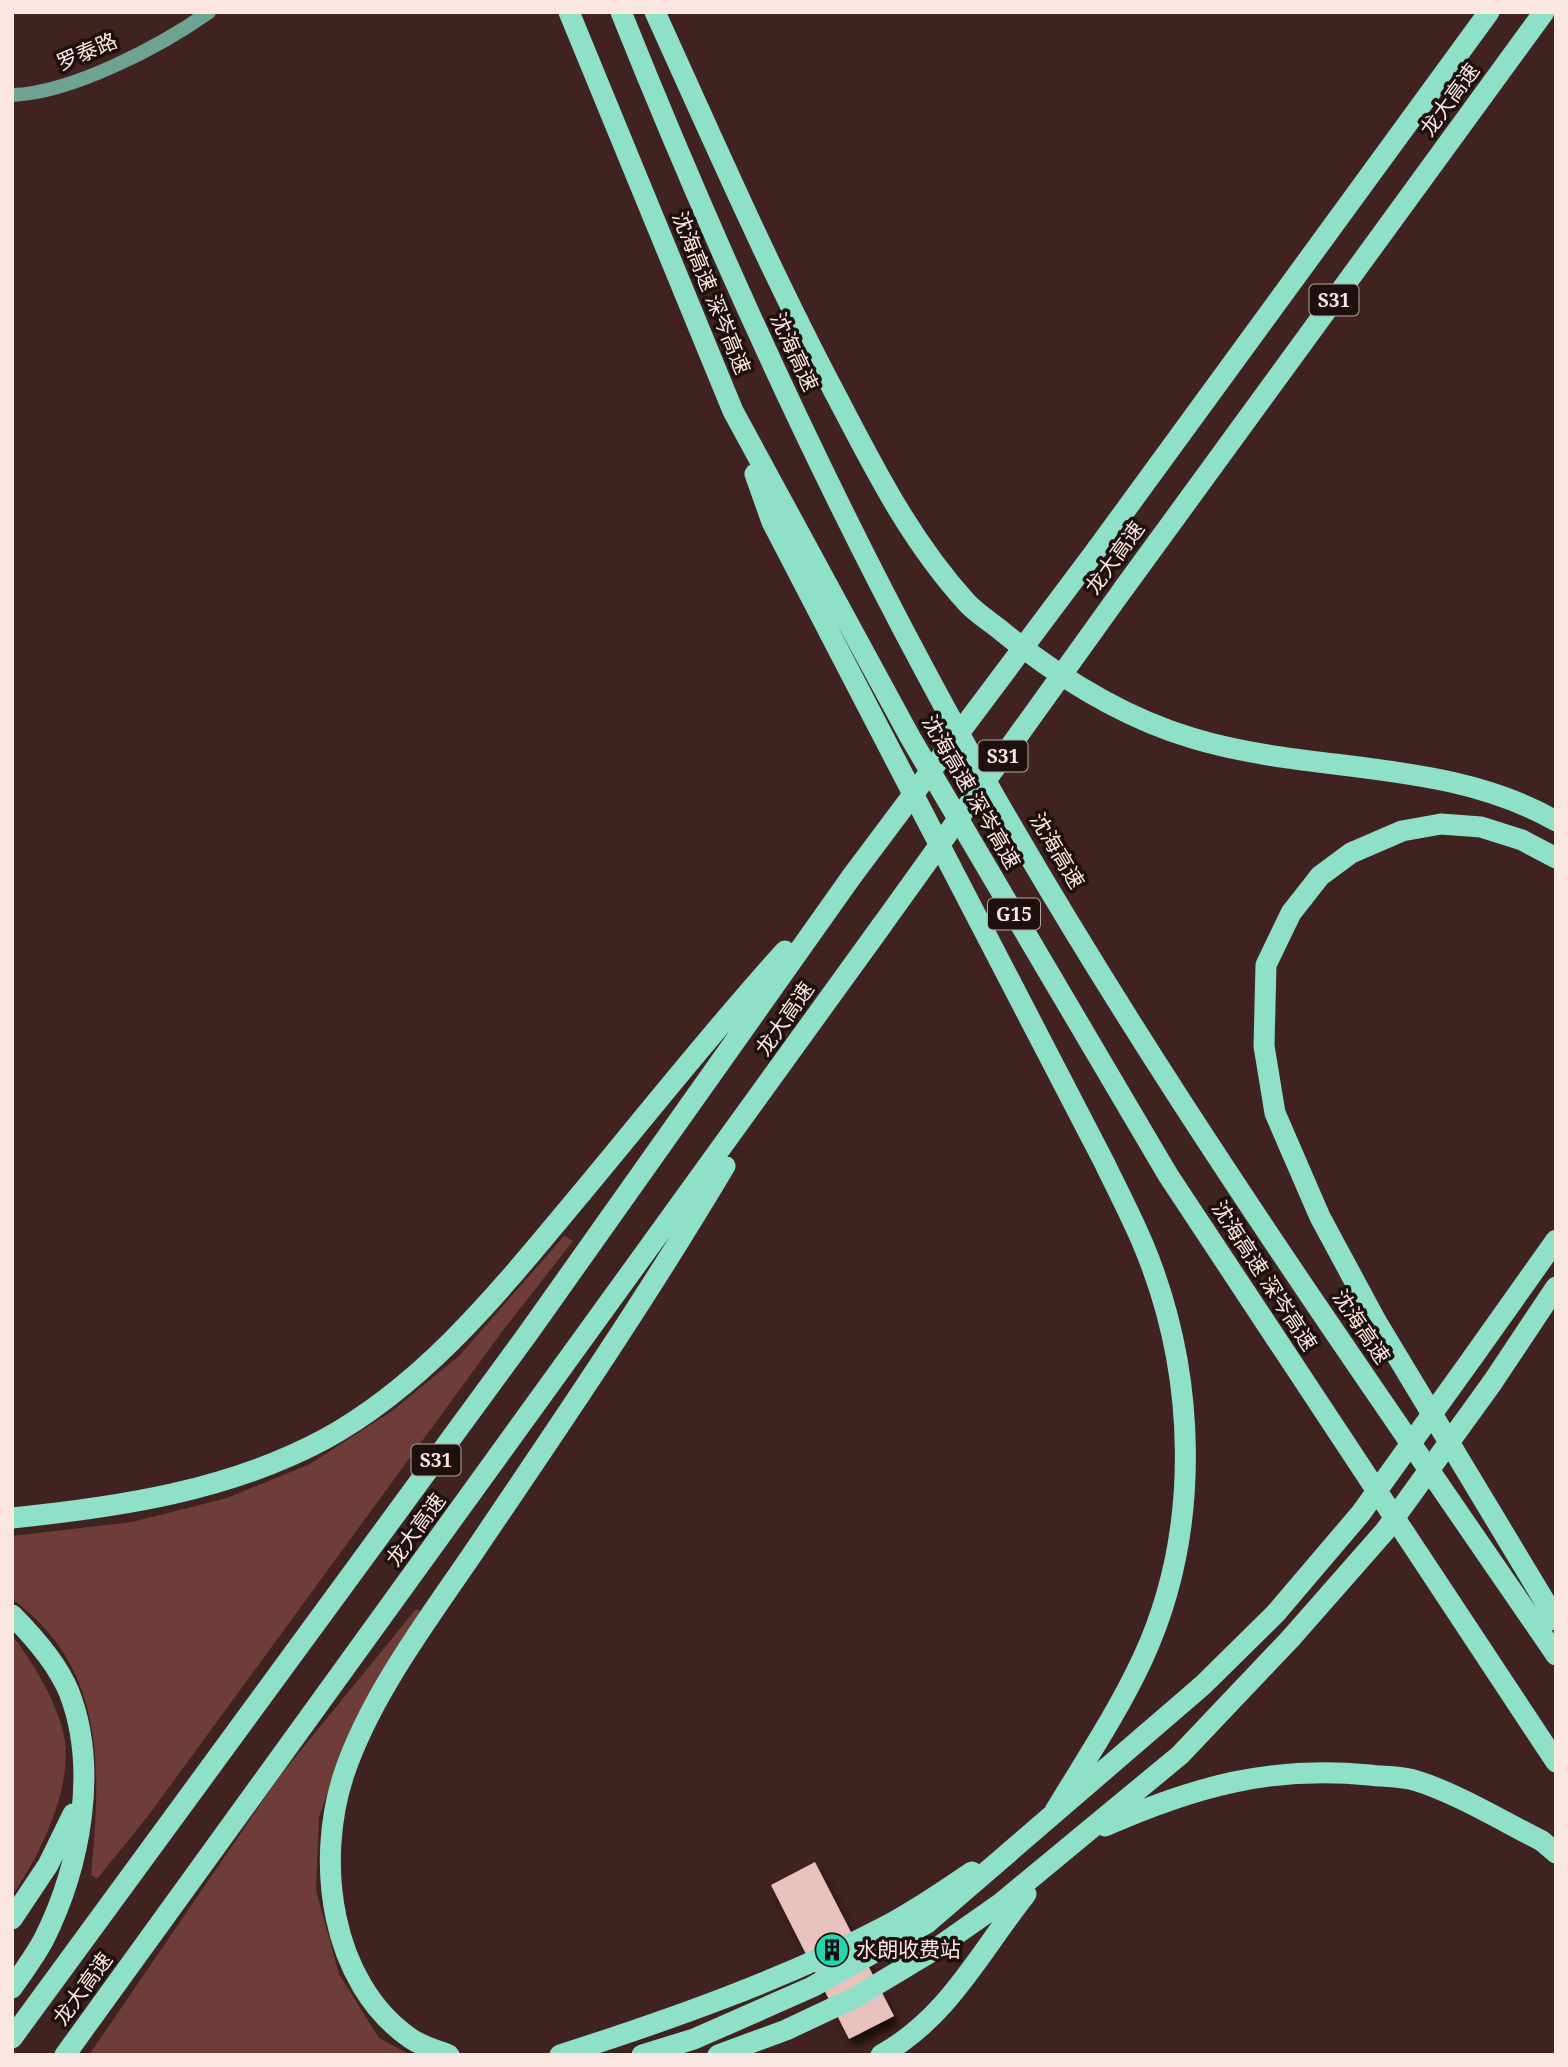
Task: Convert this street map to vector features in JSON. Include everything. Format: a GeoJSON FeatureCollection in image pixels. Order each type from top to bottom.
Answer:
{"type":"FeatureCollection","features":[{"type":"Feature","properties":{"kind":"highway","name":"沈海高速 深岑高速"},"geometry":{"type":"LineString","coordinates":[[569,12],[733,411],[910,737],[1168,1175],[1556,1762]]}},
{"type":"Feature","properties":{"kind":"highway","name":"沈海高速"},"geometry":{"type":"LineString","coordinates":[[621,12],[712,231],[826,476],[926,672],[1006,814],[1213,1153],[1556,1655]]}},
{"type":"Feature","properties":{"kind":"highway"},"geometry":{"type":"LineString","coordinates":[[655,12],[800,326],[882,483],[919,545],[971,606],[1040,662],[1129,716],[1193,739],[1256,753],[1458,785],[1493,794],[1536,810],[1556,821]]}},
{"type":"Feature","properties":{"kind":"highway","name":"龙大高速"},"geometry":{"type":"LineString","coordinates":[[12,2038],[529,1332],[852,876],[1097,549],[1489,12]]}},
{"type":"Feature","properties":{"kind":"highway","name":"龙大高速"},"geometry":{"type":"LineString","coordinates":[[65,2055],[1124,588],[1544,12]]}},
{"type":"Feature","properties":{"kind":"highway"},"geometry":{"type":"LineString","coordinates":[[733,411],[772,522],[1104,1162],[1144,1245],[1168,1320],[1182,1390],[1186,1461],[1180,1534],[1166,1600],[1143,1657],[1114,1713],[1055,1811]]}},
{"type":"Feature","properties":{"kind":"highway"},"geometry":{"type":"LineString","coordinates":[[1556,858],[1522,840],[1481,827],[1441,824],[1402,831],[1351,853],[1320,876],[1292,913],[1266,965],[1264,1046],[1275,1114],[1320,1217],[1376,1321],[1556,1620]]}},
{"type":"Feature","properties":{"kind":"highway"},"geometry":{"type":"LineString","coordinates":[[12,1518],[119,1505],[219,1482],[276,1461],[323,1439],[378,1404],[420,1371],[481,1312],[724,1018],[852,876]]}},
{"type":"Feature","properties":{"kind":"highway"},"geometry":{"type":"LineString","coordinates":[[449,2055],[412,2040],[394,2025],[365,1991],[347,1952],[335,1906],[329,1861],[332,1822],[345,1773],[394,1674],[674,1250],[797,1044]]}},
{"type":"Feature","properties":{"kind":"highway"},"geometry":{"type":"LineString","coordinates":[[642,2055],[694,2039],[812,1987],[927,1923],[975,1885],[1013,1847],[1203,1685],[1276,1613],[1362,1513],[1556,1240]]}},
{"type":"Feature","properties":{"kind":"highway"},"geometry":{"type":"LineString","coordinates":[[718,2055],[786,2030],[856,1997],[934,1950],[1049,1864],[1180,1755],[1291,1638],[1385,1531],[1492,1383],[1556,1287]]}},
{"type":"Feature","properties":{"kind":"highway"},"geometry":{"type":"LineString","coordinates":[[12,1615],[35,1638],[68,1690],[81,1737],[84,1793],[66,1888],[43,1940],[12,1988]]}},
{"type":"Feature","properties":{"kind":"highway"},"geometry":{"type":"LineString","coordinates":[[1084,1835],[1151,1806],[1219,1783],[1267,1774],[1340,1772],[1416,1781],[1542,1841],[1556,1853]]}},
{"type":"Feature","properties":{"kind":"highway"},"geometry":{"type":"LineString","coordinates":[[12,1919],[48,1865],[84,1793]]}},
{"type":"Feature","properties":{"kind":"highway"},"geometry":{"type":"LineString","coordinates":[[560,2055],[617,2037],[834,1952],[914,1910],[1013,1847]]}},
{"type":"Feature","properties":{"kind":"highway"},"geometry":{"type":"LineString","coordinates":[[881,2055],[929,2020],[960,1988],[1007,1917],[1049,1864]]}},
{"type":"Feature","properties":{"kind":"street","name":"罗泰路"},"geometry":{"type":"LineString","coordinates":[[12,95],[32,95],[78,80],[167,40],[209,12]]}},
{"type":"Feature","properties":{"kind":"shaded area"},"geometry":{"type":"Polygon","coordinates":[[[564,1236],[573,1241],[504,1329],[148,1816],[97,1879],[91,1875],[96,1797],[91,1723],[81,1689],[66,1657],[43,1627],[12,1599],[12,1536],[132,1522],[227,1498],[310,1464],[392,1411],[459,1356],[564,1236]]]}},
{"type":"Feature","properties":{"kind":"shaded area"},"geometry":{"type":"Polygon","coordinates":[[[416,1609],[421,1611],[348,1736],[319,1817],[316,1890],[339,1974],[379,2038],[411,2055],[89,2055],[279,1777],[416,1609]]]}},
{"type":"Feature","properties":{"kind":"shaded area"},"geometry":{"type":"Polygon","coordinates":[[[12,1636],[34,1667],[53,1702],[65,1741],[66,1761],[58,1802],[43,1842],[12,1896],[12,1636]]]}},
{"type":"Feature","properties":{"kind":"building","name":"水朗收费站"},"geometry":{"type":"Polygon","coordinates":[[[815,1862],[894,2016],[849,2039],[771,1885],[815,1862]]]}},
{"type":"Feature","properties":{"kind":"place","name":"水朗收费站"},"geometry":{"type":"Point","coordinates":[832,1950]}}]}
